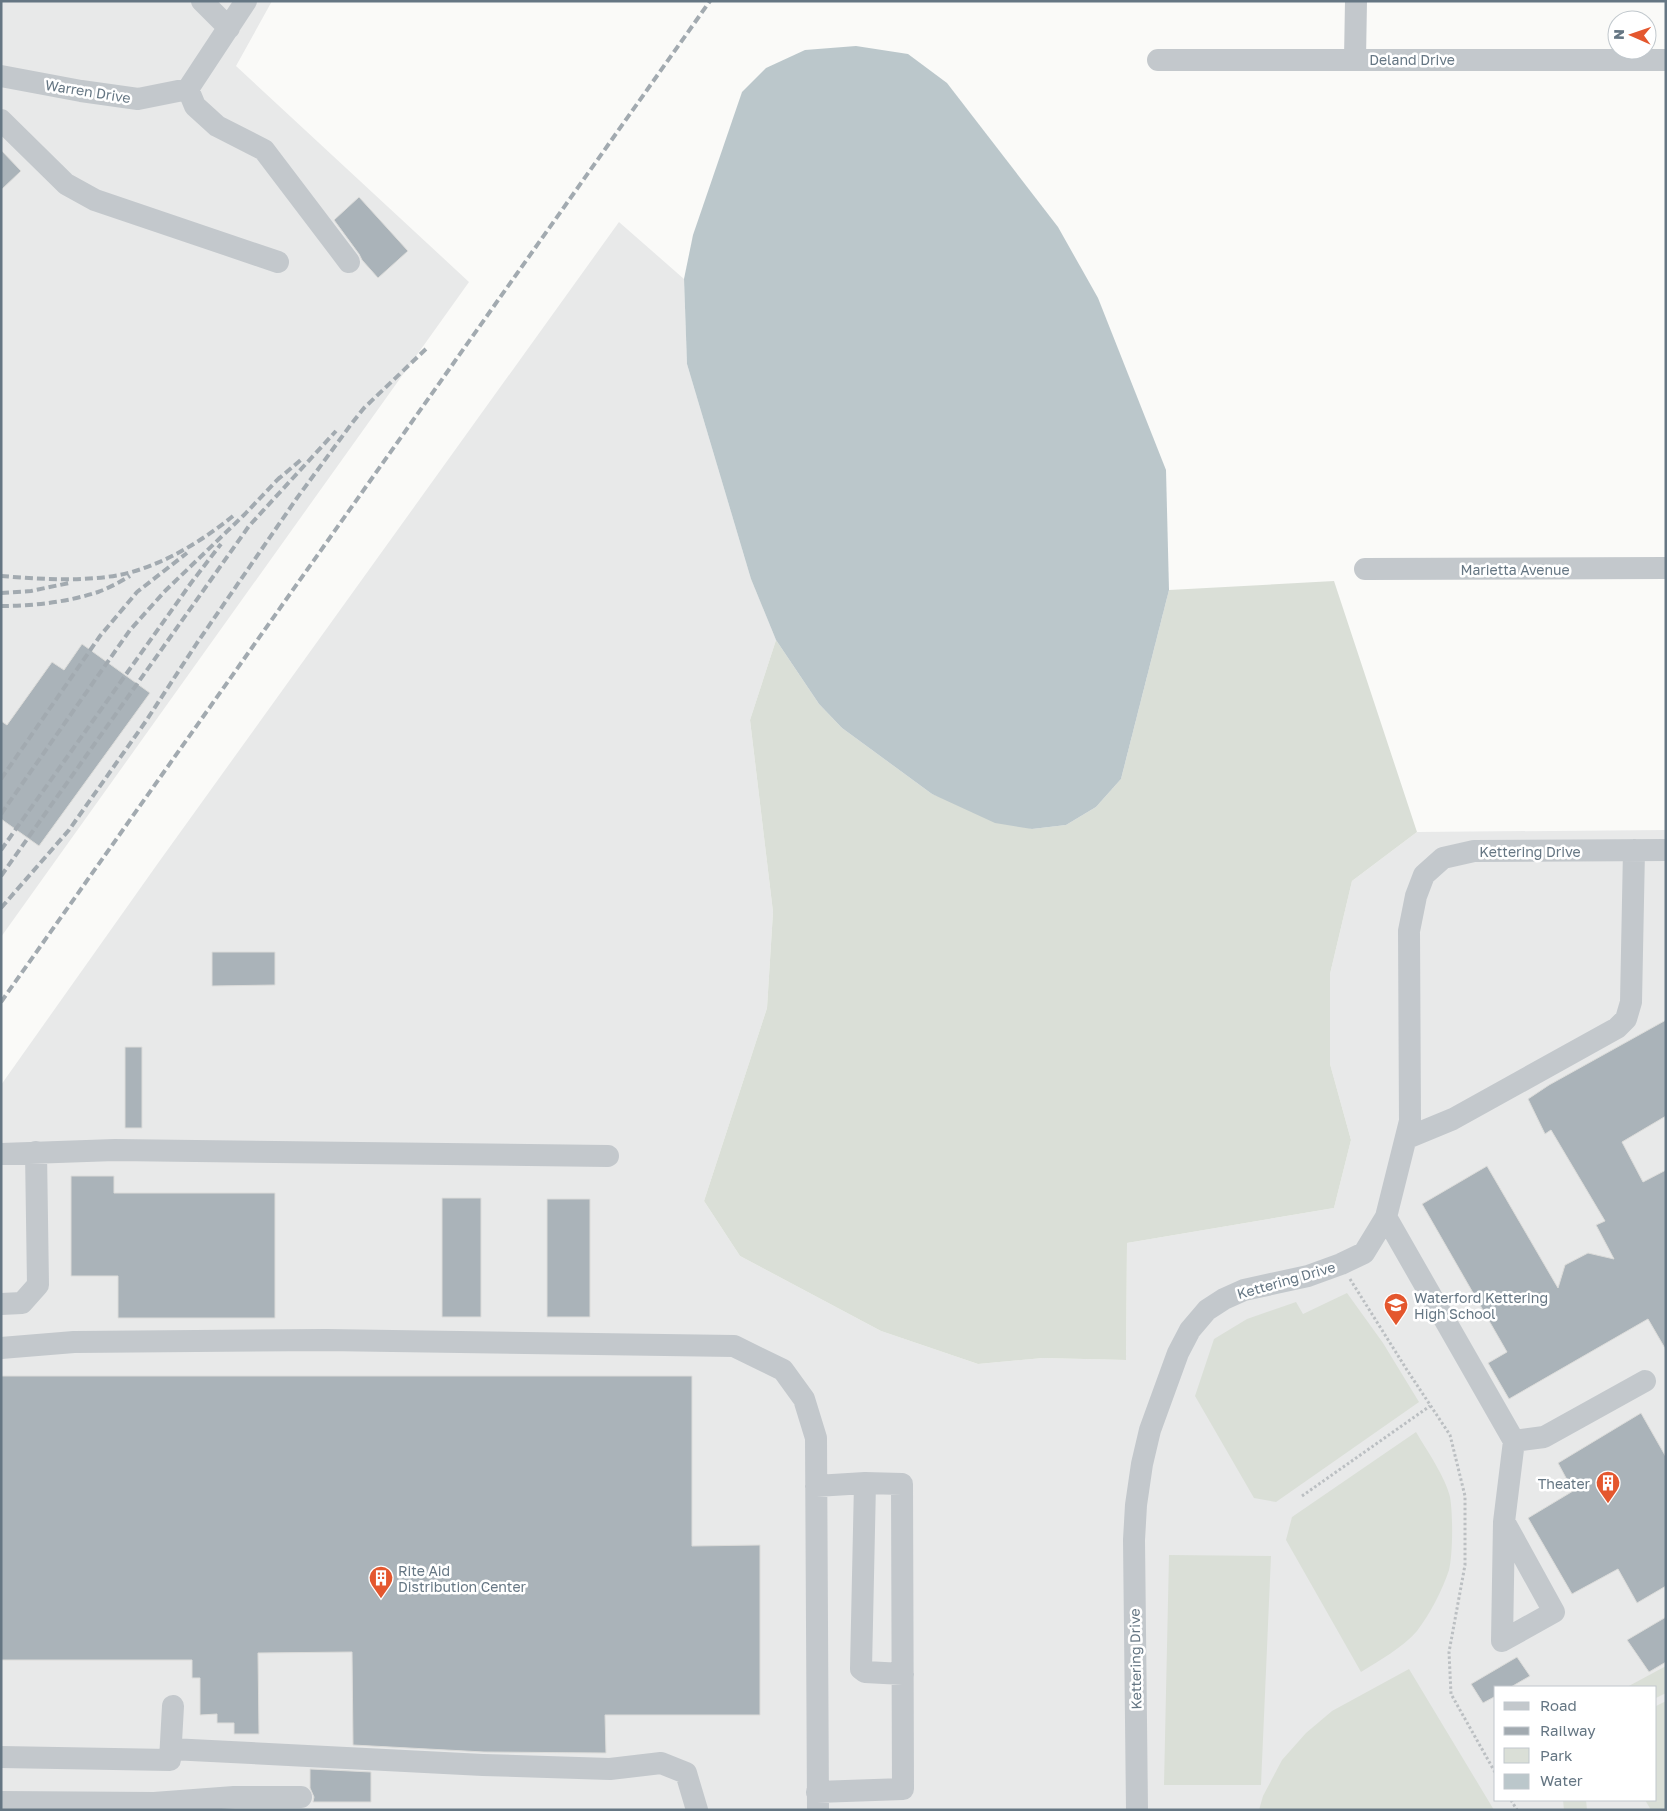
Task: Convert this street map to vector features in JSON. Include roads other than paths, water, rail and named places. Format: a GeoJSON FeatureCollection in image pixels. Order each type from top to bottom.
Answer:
{"type":"FeatureCollection","features":[{"type":"Feature","properties":{"kind":"street"},"geometry":{"type":"LineString","coordinates":[[202,1],[229,28]]}},
{"type":"Feature","properties":{"kind":"street"},"geometry":{"type":"LineString","coordinates":[[246,1],[188,89],[195,106],[216,126],[264,150],[349,262]]}},
{"type":"Feature","properties":{"kind":"street"},"geometry":{"type":"LineString","coordinates":[[1355,59],[1356,1]]}},
{"type":"Feature","properties":{"kind":"street","name":"Deland Drive"},"geometry":{"type":"LineString","coordinates":[[1158,60],[1666,60]]}},
{"type":"Feature","properties":{"kind":"street","name":"Warren Drive"},"geometry":{"type":"LineString","coordinates":[[1,76],[81,91],[138,98],[188,89]]}},
{"type":"Feature","properties":{"kind":"street"},"geometry":{"type":"LineString","coordinates":[[1,120],[66,184],[95,200],[278,262]]}},
{"type":"Feature","properties":{"kind":"street","name":"Marietta Avenue"},"geometry":{"type":"LineString","coordinates":[[1365,569],[1666,568]]}},
{"type":"Feature","properties":{"kind":"street"},"geometry":{"type":"LineString","coordinates":[[1407,1138],[1453,1119],[1617,1028],[1626,1019],[1631,1002],[1634,850]]}},
{"type":"Feature","properties":{"kind":"street","name":"Kettering Drive"},"geometry":{"type":"LineString","coordinates":[[1137,1810],[1134,1540],[1142,1464],[1150,1430],[1163,1389],[1178,1352],[1190,1330],[1213,1306],[1224,1298],[1244,1290],[1308,1276],[1364,1253],[1386,1217],[1410,1121],[1409,931],[1416,896],[1424,875],[1443,858],[1474,851],[1666,850]]}},
{"type":"Feature","properties":{"kind":"street"},"geometry":{"type":"LineString","coordinates":[[1,1154],[111,1151],[608,1156]]}},
{"type":"Feature","properties":{"kind":"street"},"geometry":{"type":"LineString","coordinates":[[1,1304],[22,1303],[38,1285],[36,1152]]}},
{"type":"Feature","properties":{"kind":"street"},"geometry":{"type":"LineString","coordinates":[[1386,1217],[1514,1441],[1504,1522],[1502,1641],[1554,1612],[1504,1522]]}},
{"type":"Feature","properties":{"kind":"street"},"geometry":{"type":"LineString","coordinates":[[1,1348],[74,1342],[326,1340],[734,1346],[783,1370],[804,1399],[816,1438],[816,1486],[818,1801],[903,1789],[902,1484],[865,1483],[816,1486]]}},
{"type":"Feature","properties":{"kind":"street"},"geometry":{"type":"LineString","coordinates":[[1514,1441],[1544,1437],[1645,1381]]}},
{"type":"Feature","properties":{"kind":"street"},"geometry":{"type":"LineString","coordinates":[[865,1483],[861,1669],[865,1672],[903,1674]]}},
{"type":"Feature","properties":{"kind":"street"},"geometry":{"type":"LineString","coordinates":[[1,1757],[170,1760],[173,1706]]}},
{"type":"Feature","properties":{"kind":"street"},"geometry":{"type":"LineString","coordinates":[[171,1748],[483,1765],[610,1769],[661,1762],[686,1773],[698,1810]]}},
{"type":"Feature","properties":{"kind":"street"},"geometry":{"type":"LineString","coordinates":[[1,1802],[154,1803],[234,1797],[301,1797]]}},
{"type":"Feature","properties":{"kind":"water"},"geometry":{"type":"Polygon","coordinates":[[[856,46],[908,54],[947,83],[1058,227],[1098,298],[1166,470],[1169,590],[1121,779],[1096,807],[1066,825],[1032,829],[995,823],[932,794],[842,728],[819,704],[776,640],[751,579],[687,364],[684,279],[693,235],[742,92],[766,68],[805,50],[856,46]]]}},
{"type":"Feature","properties":{"kind":"railway"},"geometry":{"type":"LineString","coordinates":[[1,1002],[710,1]]}},
{"type":"Feature","properties":{"kind":"railway"},"geometry":{"type":"LineString","coordinates":[[1,908],[69,830],[146,721],[197,643],[297,498],[352,423],[364,408],[427,348]]}},
{"type":"Feature","properties":{"kind":"railway"},"geometry":{"type":"LineString","coordinates":[[1,876],[249,526],[336,431]]}},
{"type":"Feature","properties":{"kind":"railway"},"geometry":{"type":"LineString","coordinates":[[276,481],[302,459]]}},
{"type":"Feature","properties":{"kind":"railway"},"geometry":{"type":"LineString","coordinates":[[1,814],[130,630],[165,591],[245,514],[280,477]]}},
{"type":"Feature","properties":{"kind":"railway"},"geometry":{"type":"LineString","coordinates":[[1,576],[75,579],[119,575],[165,560],[194,544],[233,516]]}},
{"type":"Feature","properties":{"kind":"railway"},"geometry":{"type":"LineString","coordinates":[[1,850],[191,583],[221,544]]}},
{"type":"Feature","properties":{"kind":"railway"},"geometry":{"type":"LineString","coordinates":[[1,779],[100,636],[137,592],[187,553]]}},
{"type":"Feature","properties":{"kind":"railway"},"geometry":{"type":"LineString","coordinates":[[1,606],[63,601],[102,590],[130,576]]}},
{"type":"Feature","properties":{"kind":"railway"},"geometry":{"type":"LineString","coordinates":[[1,593],[31,591],[69,583]]}},
{"type":"Feature","properties":{"kind":"place","name":"Waterford Kettering High School"},"geometry":{"type":"Point","coordinates":[1396,1326]}},
{"type":"Feature","properties":{"kind":"place","name":"Theater"},"geometry":{"type":"Point","coordinates":[1608,1504]}},
{"type":"Feature","properties":{"kind":"place","name":"Rite Aid Distribution Center"},"geometry":{"type":"Point","coordinates":[381,1599]}}]}
